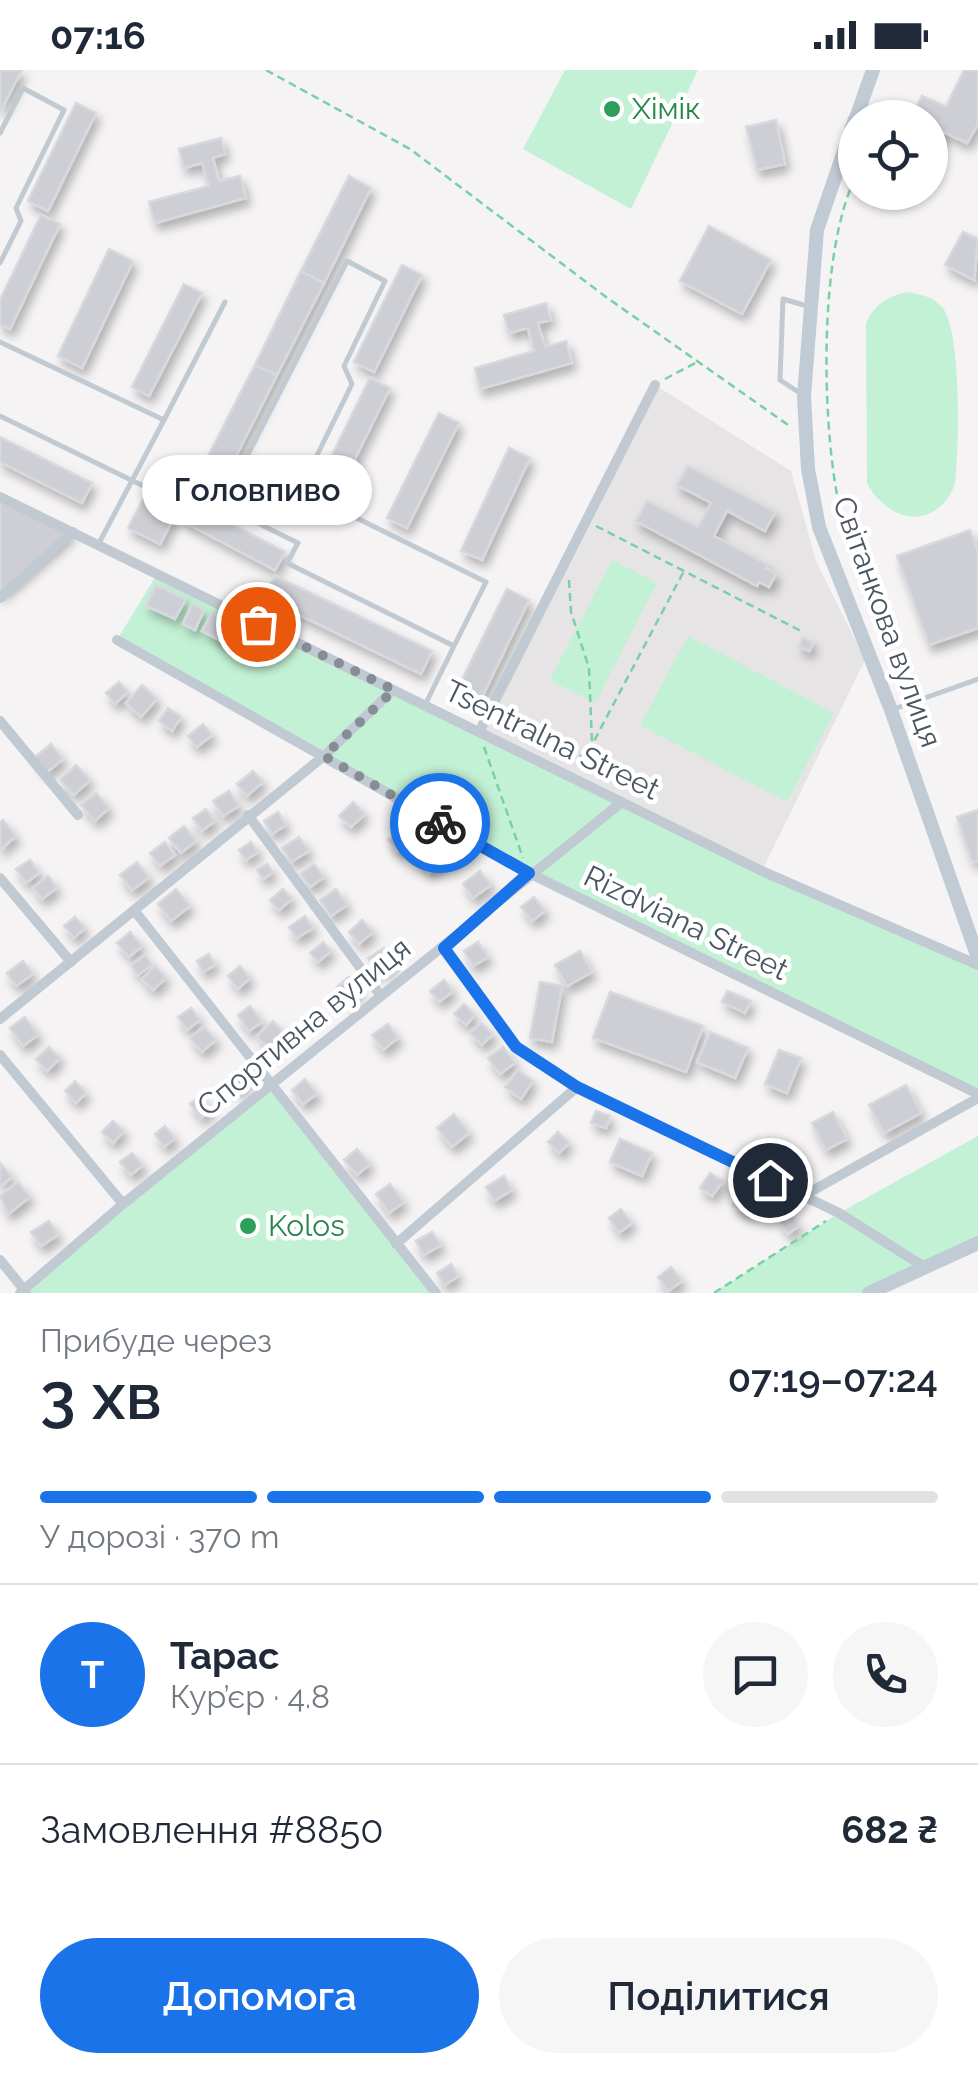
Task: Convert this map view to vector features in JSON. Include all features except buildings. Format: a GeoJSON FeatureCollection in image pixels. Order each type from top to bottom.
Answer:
{"type":"FeatureCollection","features":[{"type":"Feature","properties":{"kind":"street","name":"Світанкова вулиця"},"geometry":{"type":"LineString","coordinates":[[862,100],[873,70]]}},
{"type":"Feature","properties":{"kind":"street","name":"Світанкова вулиця"},"geometry":{"type":"LineString","coordinates":[[838,168],[817,230],[804,396],[805,436],[819,528],[890,710],[978,962]]}},
{"type":"Feature","properties":{"kind":"street"},"geometry":{"type":"LineString","coordinates":[[479,732],[655,385]]}},
{"type":"Feature","properties":{"kind":"street","name":"Tsentralna Street"},"geometry":{"type":"LineString","coordinates":[[0,497],[762,871],[978,962]]}},
{"type":"Feature","properties":{"kind":"street"},"geometry":{"type":"LineString","coordinates":[[0,598],[73,532]]}},
{"type":"Feature","properties":{"kind":"street","name":"Rizdviana Street"},"geometry":{"type":"LineString","coordinates":[[117,640],[529,873],[978,1096]]}},
{"type":"Feature","properties":{"kind":"street"},"geometry":{"type":"LineString","coordinates":[[0,1019],[324,756],[394,690]]}},
{"type":"Feature","properties":{"kind":"street"},"geometry":{"type":"LineString","coordinates":[[0,721],[78,815]]}},
{"type":"Feature","properties":{"kind":"street","name":"Спортивна вулиця"},"geometry":{"type":"LineString","coordinates":[[24,1292],[123,1204],[444,948],[529,873],[622,802]]}},
{"type":"Feature","properties":{"kind":"street"},"geometry":{"type":"LineString","coordinates":[[248,814],[381,996]]}},
{"type":"Feature","properties":{"kind":"street"},"geometry":{"type":"LineString","coordinates":[[0,878],[70,962]]}},
{"type":"Feature","properties":{"kind":"street"},"geometry":{"type":"LineString","coordinates":[[134,910],[436,1293]]}},
{"type":"Feature","properties":{"kind":"street"},"geometry":{"type":"LineString","coordinates":[[444,948],[516,1047],[577,1087],[839,1213],[923,1266]]}},
{"type":"Feature","properties":{"kind":"street"},"geometry":{"type":"LineString","coordinates":[[0,1054],[123,1204]]}},
{"type":"Feature","properties":{"kind":"street"},"geometry":{"type":"LineString","coordinates":[[396,1244],[577,1087]]}},
{"type":"Feature","properties":{"kind":"street"},"geometry":{"type":"LineString","coordinates":[[803,1196],[978,1096]]}},
{"type":"Feature","properties":{"kind":"street"},"geometry":{"type":"LineString","coordinates":[[869,1293],[978,1244]]}},
{"type":"Feature","properties":{"kind":"street"},"geometry":{"type":"LineString","coordinates":[[0,1260],[24,1292]]}},
{"type":"Feature","properties":{"kind":"lane"},"geometry":{"type":"LineString","coordinates":[[0,132],[23,88],[64,110],[16,208],[21,221],[0,263]]}},
{"type":"Feature","properties":{"kind":"lane"},"geometry":{"type":"LineString","coordinates":[[222,505],[347,262],[385,281],[344,366],[352,384],[300,490]]}},
{"type":"Feature","properties":{"kind":"lane"},"geometry":{"type":"LineString","coordinates":[[804,396],[780,380],[784,299],[810,307]]}},
{"type":"Feature","properties":{"kind":"lane"},"geometry":{"type":"LineString","coordinates":[[98,545],[224,302]]}},
{"type":"Feature","properties":{"kind":"lane"},"geometry":{"type":"LineString","coordinates":[[0,342],[164,420]]}},
{"type":"Feature","properties":{"kind":"lane"},"geometry":{"type":"LineString","coordinates":[[0,416],[170,499],[195,492],[298,542],[288,563],[454,646]]}},
{"type":"Feature","properties":{"kind":"lane"},"geometry":{"type":"LineString","coordinates":[[245,462],[486,582],[424,706]]}},
{"type":"Feature","properties":{"kind":"lane"},"geometry":{"type":"LineString","coordinates":[[890,710],[978,679]]}},
{"type":"Feature","properties":{"kind":"path"},"geometry":{"type":"LineString","coordinates":[[266,70],[410,150],[697,362],[805,436]]}},
{"type":"Feature","properties":{"kind":"path"},"geometry":{"type":"LineString","coordinates":[[842,210],[833,272],[828,433],[838,499],[882,625]]}},
{"type":"Feature","properties":{"kind":"path"},"geometry":{"type":"LineString","coordinates":[[655,385],[697,362]]}},
{"type":"Feature","properties":{"kind":"path"},"geometry":{"type":"LineString","coordinates":[[586,521],[800,630]]}},
{"type":"Feature","properties":{"kind":"path"},"geometry":{"type":"LineString","coordinates":[[568,556],[571,612],[589,668],[592,744]]}},
{"type":"Feature","properties":{"kind":"path"},"geometry":{"type":"LineString","coordinates":[[488,713],[585,758],[684,571]]}},
{"type":"Feature","properties":{"kind":"path"},"geometry":{"type":"LineString","coordinates":[[479,732],[529,873]]}},
{"type":"Feature","properties":{"kind":"path"},"geometry":{"type":"LineString","coordinates":[[714,1293],[839,1213]]}},
{"type":"Feature","properties":{"kind":"shaded area"},"geometry":{"type":"Polygon","coordinates":[[[655,385],[791,471],[816,561],[865,660],[762,871],[479,732],[655,385]]]}},
{"type":"Feature","properties":{"kind":"green space","name":"Хімік"},"geometry":{"type":"Polygon","coordinates":[[[565,70],[698,70],[631,209],[523,149],[565,70]]]}},
{"type":"Feature","properties":{"kind":"green space"},"geometry":{"type":"Polygon","coordinates":[[[907,292],[930,298],[942,307],[953,340],[958,391],[955,484],[936,510],[912,516],[887,507],[867,483],[866,324],[882,302],[907,292]]]}},
{"type":"Feature","properties":{"kind":"green space"},"geometry":{"type":"Polygon","coordinates":[[[612,560],[657,583],[595,703],[550,680],[612,560]]]}},
{"type":"Feature","properties":{"kind":"green space"},"geometry":{"type":"Polygon","coordinates":[[[157,574],[762,871],[978,966],[978,1094],[529,873],[117,640],[157,574]]]}},
{"type":"Feature","properties":{"kind":"green space"},"geometry":{"type":"Polygon","coordinates":[[[688,636],[834,713],[787,802],[640,725],[688,636]]]}},
{"type":"Feature","properties":{"kind":"green space"},"geometry":{"type":"Polygon","coordinates":[[[272,1086],[436,1293],[27,1293],[123,1204],[272,1086]]]}},
{"type":"Feature","properties":{"kind":"green space"},"geometry":{"type":"Polygon","coordinates":[[[978,1136],[978,1243],[869,1293],[714,1293],[839,1213],[978,1136]]]}},
{"type":"Feature","properties":{"kind":"way so far"},"geometry":{"type":"LineString","coordinates":[[258,624],[394,690],[324,756],[440,823]]}},
{"type":"Feature","properties":{"kind":"place","name":"Хімік"},"geometry":{"type":"Point","coordinates":[612,109]}},
{"type":"Feature","properties":{"kind":"place","name":"Головпиво"},"geometry":{"type":"Point","coordinates":[258,624]}},
{"type":"Feature","properties":{"kind":"place","name":"Kolos"},"geometry":{"type":"Point","coordinates":[248,1226]}},
{"type":"Feature","properties":{"kind":"route"},"geometry":{"type":"LineString","coordinates":[[440,823],[529,873],[444,948],[516,1047],[577,1087],[770,1180]]}}]}
